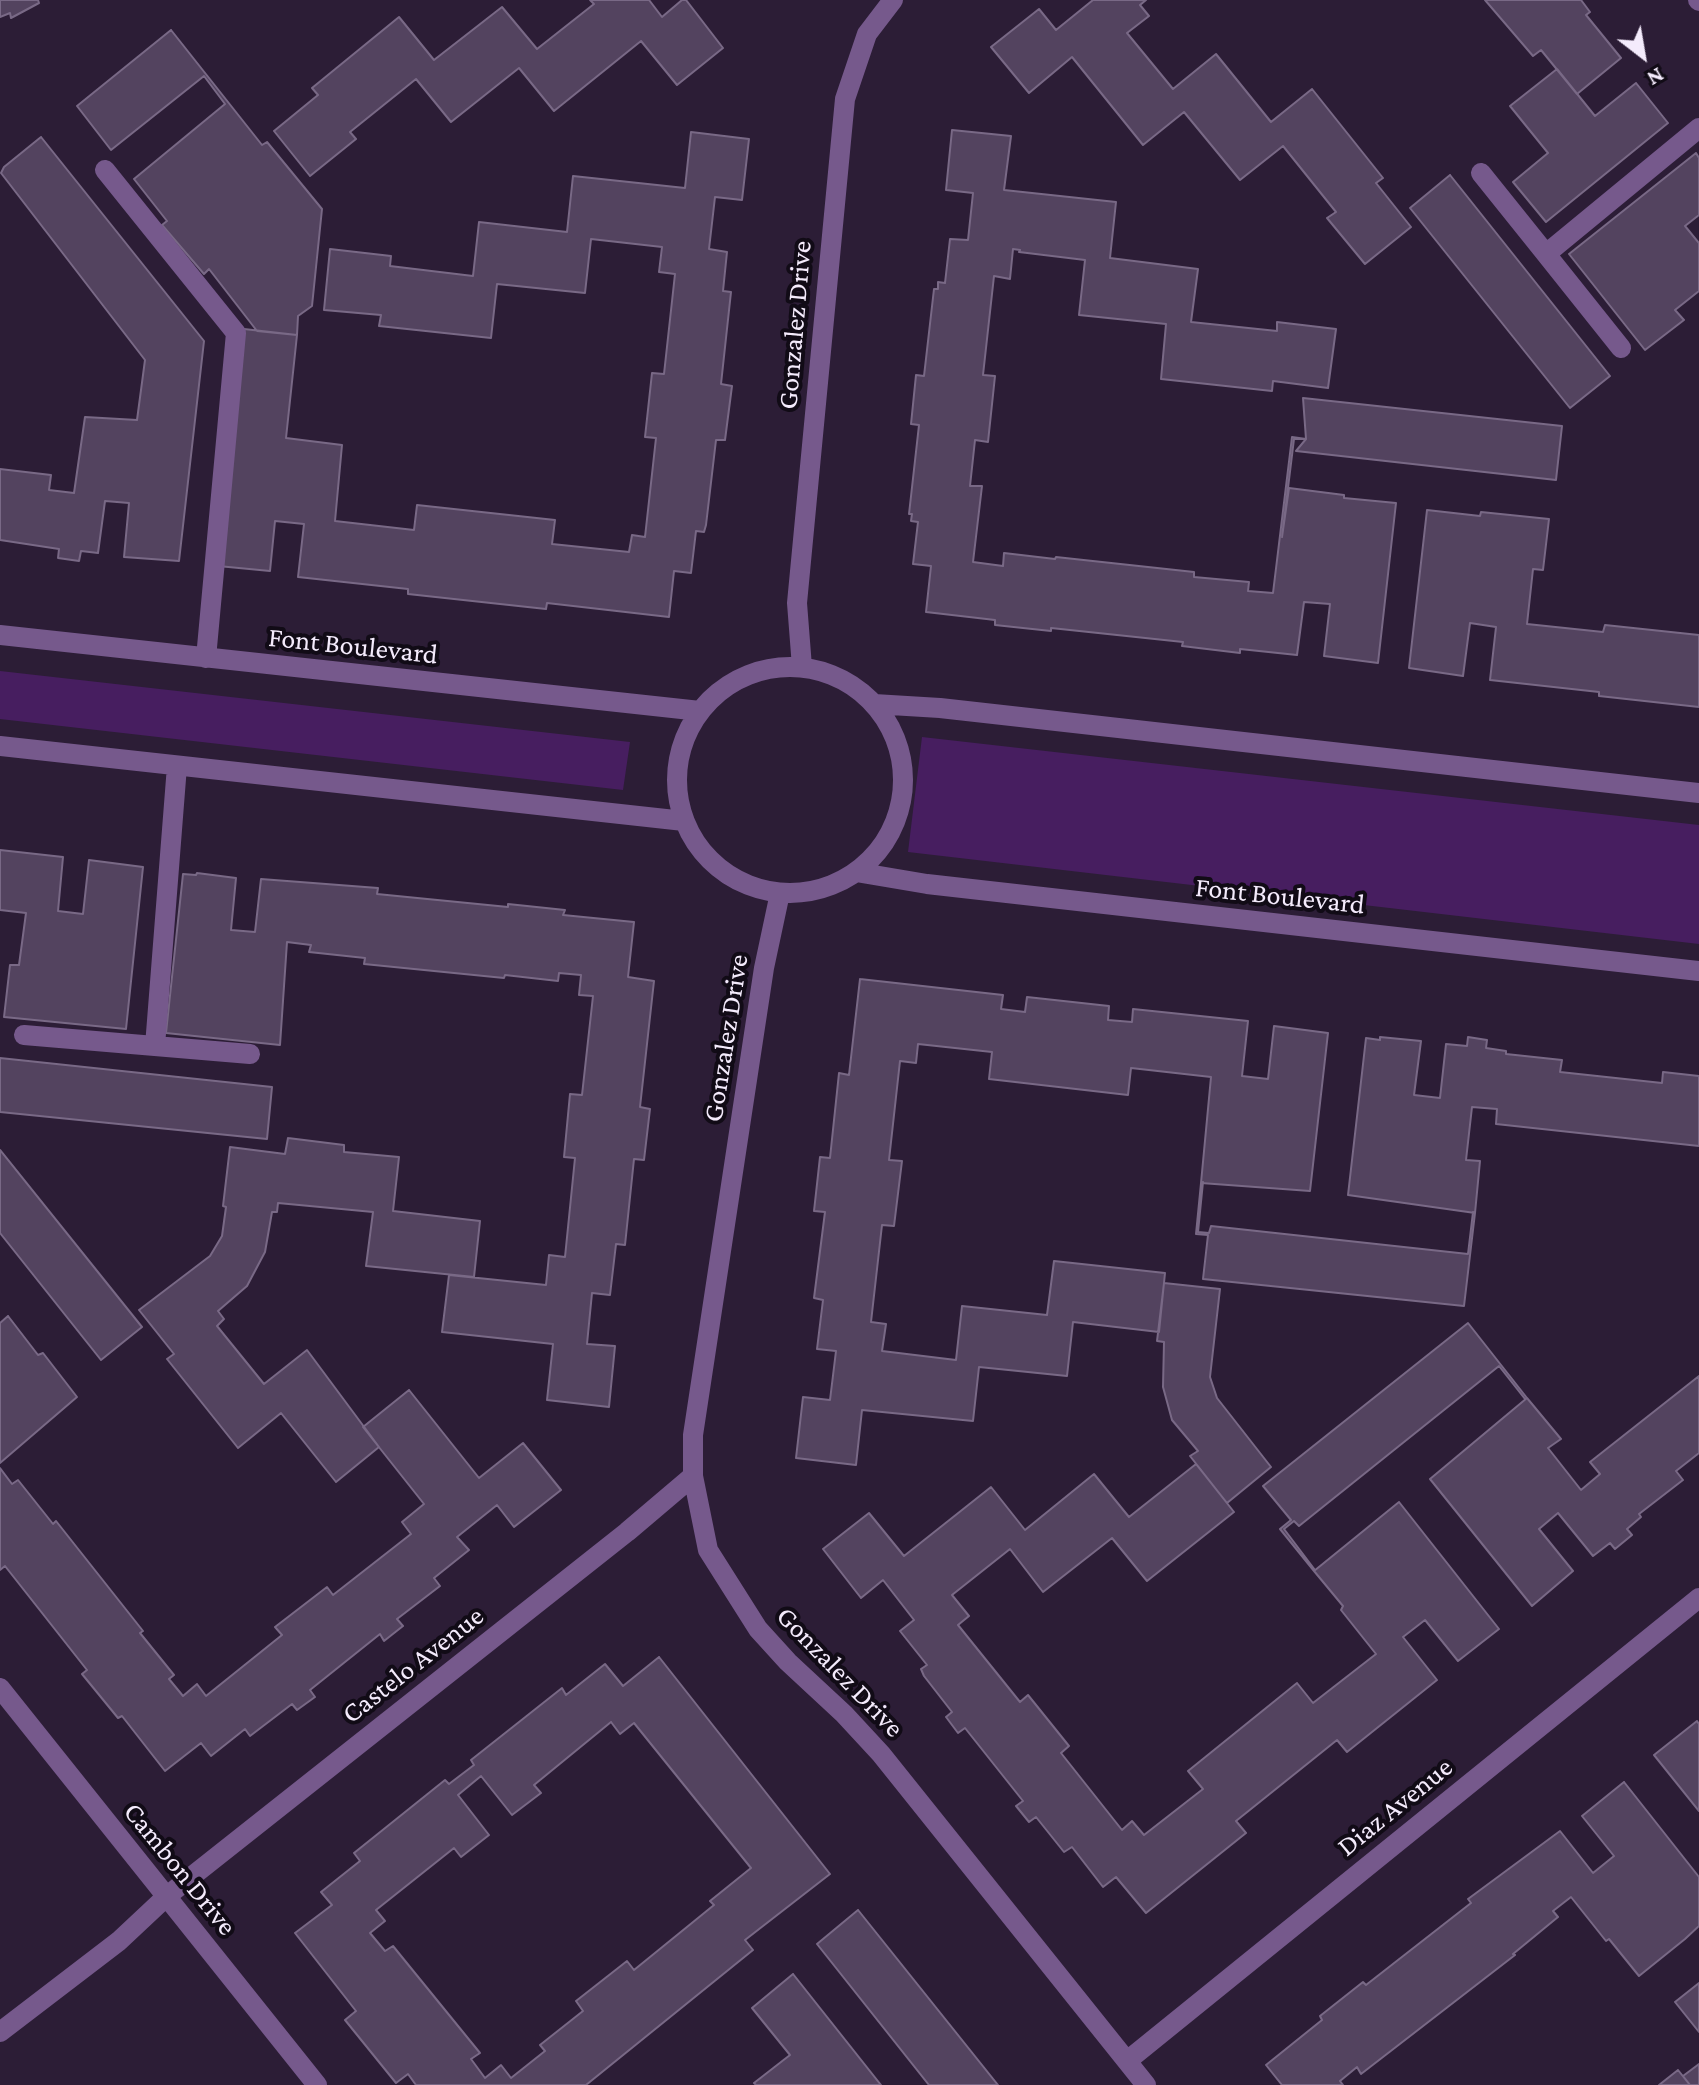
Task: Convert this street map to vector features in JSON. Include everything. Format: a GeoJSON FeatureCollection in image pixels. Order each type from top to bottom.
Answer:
{"type":"FeatureCollection","features":[{"type":"Feature","properties":{"kind":"street","name":"Gonzalez Drive"},"geometry":{"type":"LineString","coordinates":[[802,667],[797,603],[845,99],[867,34],[893,0]]}},
{"type":"Feature","properties":{"kind":"street"},"geometry":{"type":"LineString","coordinates":[[1546,254],[1699,128]]}},
{"type":"Feature","properties":{"kind":"street"},"geometry":{"type":"LineString","coordinates":[[105,170],[236,333],[206,658]]}},
{"type":"Feature","properties":{"kind":"street"},"geometry":{"type":"LineString","coordinates":[[1481,173],[1621,348]]}},
{"type":"Feature","properties":{"kind":"street","name":"Font Boulevard"},"geometry":{"type":"LineString","coordinates":[[0,635],[700,711]]}},
{"type":"Feature","properties":{"kind":"street"},"geometry":{"type":"LineString","coordinates":[[802,667],[829,673],[854,686],[874,704],[889,723],[898,745],[903,768],[903,792],[888,837],[873,856],[856,872],[820,889],[780,893],[755,888],[733,878],[712,863],[684,821],[678,798],[680,752],[700,711],[721,691],[746,676],[773,668],[802,667]]}},
{"type":"Feature","properties":{"kind":"street"},"geometry":{"type":"LineString","coordinates":[[874,704],[940,708],[1699,793]]}},
{"type":"Feature","properties":{"kind":"street"},"geometry":{"type":"LineString","coordinates":[[0,746],[684,821]]}},
{"type":"Feature","properties":{"kind":"street"},"geometry":{"type":"LineString","coordinates":[[155,1046],[177,766]]}},
{"type":"Feature","properties":{"kind":"street","name":"Font Boulevard"},"geometry":{"type":"LineString","coordinates":[[856,872],[927,884],[1699,971]]}},
{"type":"Feature","properties":{"kind":"street","name":"Gonzalez Drive"},"geometry":{"type":"LineString","coordinates":[[780,893],[764,968],[693,1435],[693,1476],[708,1550],[758,1629],[881,1754],[1146,2085]]}},
{"type":"Feature","properties":{"kind":"street"},"geometry":{"type":"LineString","coordinates":[[24,1035],[250,1054]]}},
{"type":"Feature","properties":{"kind":"street","name":"Castelo Avenue"},"geometry":{"type":"LineString","coordinates":[[0,2032],[119,1941],[167,1896],[693,1476]]}},
{"type":"Feature","properties":{"kind":"street","name":"Diaz Avenue"},"geometry":{"type":"LineString","coordinates":[[1127,2061],[1699,1598]]}},
{"type":"Feature","properties":{"kind":"street","name":"Cambon Drive"},"geometry":{"type":"LineString","coordinates":[[0,1688],[317,2085]]}},
{"type":"Feature","properties":{"kind":"shaded area"},"geometry":{"type":"Polygon","coordinates":[[[0,671],[630,742],[623,790],[0,719],[0,671]]]}},
{"type":"Feature","properties":{"kind":"shaded area"},"geometry":{"type":"Polygon","coordinates":[[[922,737],[1699,825],[1699,944],[908,852],[922,737]]]}},
{"type":"Feature","properties":{"kind":"building"},"geometry":{"type":"Polygon","coordinates":[[[0,0],[38,0],[39,3],[11,18],[10,13],[0,17],[0,0]]]}},
{"type":"Feature","properties":{"kind":"building"},"geometry":{"type":"Polygon","coordinates":[[[590,0],[649,0],[662,17],[686,0],[723,48],[677,85],[641,41],[554,111],[519,68],[451,122],[416,79],[350,132],[356,139],[310,176],[274,131],[318,95],[312,88],[399,17],[434,60],[502,7],[537,49],[594,4],[590,0]]]}},
{"type":"Feature","properties":{"kind":"building"},"geometry":{"type":"Polygon","coordinates":[[[1093,0],[1146,0],[1140,5],[1149,16],[1127,33],[1173,89],[1216,54],[1271,122],[1312,89],[1383,178],[1376,183],[1411,227],[1365,264],[1327,218],[1336,212],[1283,146],[1240,180],[1184,112],[1143,145],[1072,57],[1029,93],[991,47],[1039,9],[1056,30],[1093,0]]]}},
{"type":"Feature","properties":{"kind":"building"},"geometry":{"type":"Polygon","coordinates":[[[1485,0],[1581,0],[1590,12],[1586,15],[1621,58],[1577,94],[1541,50],[1533,56],[1485,0]]]}},
{"type":"Feature","properties":{"kind":"building"},"geometry":{"type":"Polygon","coordinates":[[[171,30],[262,145],[267,142],[322,209],[312,306],[298,316],[297,335],[257,331],[209,269],[204,274],[162,225],[167,221],[134,179],[225,104],[204,76],[111,150],[77,106],[171,30]]]}},
{"type":"Feature","properties":{"kind":"building"},"geometry":{"type":"Polygon","coordinates":[[[1557,69],[1595,116],[1636,83],[1668,123],[1546,222],[1513,182],[1548,153],[1510,106],[1557,69]]]}},
{"type":"Feature","properties":{"kind":"building"},"geometry":{"type":"Polygon","coordinates":[[[952,130],[1011,136],[1004,190],[1116,202],[1110,258],[1198,269],[1191,322],[1277,331],[1277,322],[1336,329],[1328,388],[1273,381],[1272,391],[1161,379],[1166,324],[1079,315],[1085,260],[1013,249],[1010,279],[994,276],[983,375],[995,376],[988,442],[975,440],[970,486],[982,486],[973,562],[1003,566],[1004,553],[1056,557],[1194,572],[1194,577],[1249,582],[1248,591],[1273,593],[1292,437],[1306,439],[1294,439],[1282,537],[1289,488],[1396,503],[1378,663],[1324,656],[1330,604],[1304,602],[1297,655],[1240,649],[1240,653],[1182,646],[1183,642],[995,625],[995,620],[926,612],[931,566],[913,564],[918,522],[911,521],[912,514],[909,514],[919,425],[911,424],[916,375],[924,376],[934,289],[938,289],[938,282],[945,283],[950,239],[968,240],[973,193],[946,190],[952,130]]]}},
{"type":"Feature","properties":{"kind":"building"},"geometry":{"type":"Polygon","coordinates":[[[691,132],[749,139],[742,200],[715,197],[709,249],[727,252],[723,291],[731,292],[721,384],[732,386],[725,440],[716,440],[706,525],[704,532],[696,531],[691,573],[674,571],[669,617],[547,603],[546,609],[408,594],[408,589],[298,577],[304,524],[275,521],[270,571],[218,566],[244,329],[297,335],[286,438],[342,445],[335,521],[414,530],[417,505],[555,520],[552,544],[629,552],[632,535],[645,537],[656,438],[645,437],[652,373],[664,374],[675,274],[659,272],[662,247],[591,239],[585,293],[497,284],[491,338],[379,326],[381,315],[324,310],[330,249],[391,256],[390,266],[473,276],[479,222],[567,232],[573,176],[685,188],[691,132]]]}},
{"type":"Feature","properties":{"kind":"building"},"geometry":{"type":"Polygon","coordinates":[[[41,137],[204,341],[179,561],[124,557],[129,503],[105,501],[98,553],[81,551],[79,561],[58,558],[59,549],[0,540],[0,469],[51,475],[49,490],[74,493],[85,417],[137,420],[145,360],[1,173],[4,167],[41,137]]]}},
{"type":"Feature","properties":{"kind":"building"},"geometry":{"type":"Polygon","coordinates":[[[1696,153],[1699,158],[1699,215],[1685,226],[1699,243],[1699,291],[1675,310],[1684,320],[1645,350],[1569,254],[1696,153]]]}},
{"type":"Feature","properties":{"kind":"building"},"geometry":{"type":"Polygon","coordinates":[[[1450,175],[1610,376],[1570,408],[1410,208],[1450,175]]]}},
{"type":"Feature","properties":{"kind":"building"},"geometry":{"type":"Polygon","coordinates":[[[1303,398],[1562,426],[1556,480],[1296,451],[1306,439],[1303,398]]]}},
{"type":"Feature","properties":{"kind":"building"},"geometry":{"type":"Polygon","coordinates":[[[1427,510],[1549,519],[1543,570],[1533,569],[1527,624],[1603,632],[1605,625],[1699,635],[1699,707],[1490,680],[1496,627],[1470,623],[1463,676],[1409,668],[1427,510]]]}},
{"type":"Feature","properties":{"kind":"building"},"geometry":{"type":"Polygon","coordinates":[[[0,850],[63,857],[58,911],[83,914],[89,860],[143,867],[126,1029],[4,1017],[10,965],[19,965],[26,913],[0,910],[0,850]]]}},
{"type":"Feature","properties":{"kind":"building"},"geometry":{"type":"Polygon","coordinates":[[[183,874],[236,878],[231,930],[255,932],[261,879],[378,888],[377,894],[565,910],[563,915],[634,922],[628,977],[654,981],[640,1107],[650,1109],[644,1160],[634,1159],[625,1245],[616,1244],[610,1295],[592,1293],[587,1344],[615,1346],[609,1407],[547,1400],[553,1344],[442,1332],[449,1275],[546,1285],[549,1255],[565,1257],[575,1158],[564,1157],[570,1094],[582,1095],[593,996],[579,995],[581,975],[559,973],[558,981],[364,964],[365,958],[309,952],[311,945],[287,942],[280,1045],[166,1033],[183,874]]]}},
{"type":"Feature","properties":{"kind":"building"},"geometry":{"type":"Polygon","coordinates":[[[860,979],[1003,995],[1001,1009],[1025,1012],[1027,997],[1109,1006],[1108,1020],[1132,1022],[1133,1009],[1248,1021],[1242,1076],[1268,1079],[1274,1026],[1328,1033],[1310,1191],[1201,1183],[1211,1077],[1131,1068],[1128,1095],[989,1079],[992,1052],[918,1044],[916,1063],[900,1061],[889,1160],[902,1161],[894,1226],[882,1225],[871,1322],[886,1324],[882,1351],[956,1360],[962,1306],[1047,1315],[1054,1261],[1165,1273],[1159,1332],[1073,1322],[1067,1376],[979,1367],[973,1421],[862,1410],[856,1465],[796,1458],[803,1397],[830,1400],[836,1351],[817,1349],[823,1300],[814,1298],[825,1212],[814,1211],[820,1157],[830,1158],[839,1073],[849,1075],[860,979]]]}},
{"type":"Feature","properties":{"kind":"building"},"geometry":{"type":"Polygon","coordinates":[[[1380,1037],[1421,1041],[1414,1095],[1440,1098],[1446,1044],[1467,1046],[1468,1037],[1487,1040],[1486,1048],[1506,1051],[1506,1054],[1562,1060],[1560,1072],[1662,1083],[1663,1072],[1699,1076],[1699,1146],[1496,1124],[1497,1109],[1472,1107],[1466,1160],[1480,1161],[1475,1213],[1348,1195],[1366,1038],[1380,1040],[1380,1037]]]}},
{"type":"Feature","properties":{"kind":"building"},"geometry":{"type":"Polygon","coordinates":[[[0,1058],[272,1087],[267,1139],[0,1112],[0,1058]]]}},
{"type":"Feature","properties":{"kind":"building"},"geometry":{"type":"Polygon","coordinates":[[[288,1138],[344,1145],[344,1152],[399,1157],[393,1211],[480,1221],[474,1277],[366,1266],[373,1212],[278,1203],[277,1212],[272,1212],[265,1252],[247,1286],[218,1311],[224,1319],[217,1326],[264,1384],[307,1350],[379,1447],[336,1482],[281,1413],[238,1448],[167,1359],[174,1354],[139,1310],[210,1256],[222,1236],[230,1147],[285,1154],[288,1138]]]}},
{"type":"Feature","properties":{"kind":"building"},"geometry":{"type":"Polygon","coordinates":[[[0,1150],[142,1327],[101,1360],[0,1233],[0,1150]]]}},
{"type":"Feature","properties":{"kind":"building"},"geometry":{"type":"Polygon","coordinates":[[[1203,1182],[1198,1232],[1209,1233],[1211,1226],[1468,1254],[1473,1212],[1464,1306],[1203,1279],[1208,1235],[1196,1234],[1203,1182]]]}},
{"type":"Feature","properties":{"kind":"building"},"geometry":{"type":"Polygon","coordinates":[[[1164,1283],[1220,1289],[1210,1377],[1217,1398],[1271,1467],[1227,1503],[1190,1456],[1198,1451],[1172,1420],[1163,1387],[1164,1342],[1157,1341],[1164,1283]]]}},
{"type":"Feature","properties":{"kind":"building"},"geometry":{"type":"Polygon","coordinates":[[[8,1316],[38,1355],[43,1353],[77,1397],[0,1463],[0,1323],[8,1316]]]}},
{"type":"Feature","properties":{"kind":"building"},"geometry":{"type":"Polygon","coordinates":[[[1468,1323],[1527,1398],[1499,1366],[1299,1526],[1294,1521],[1284,1529],[1314,1571],[1280,1529],[1291,1520],[1263,1486],[1468,1323]]]}},
{"type":"Feature","properties":{"kind":"building"},"geometry":{"type":"Polygon","coordinates":[[[1699,1376],[1699,1453],[1676,1471],[1683,1480],[1639,1514],[1641,1517],[1627,1529],[1632,1535],[1615,1549],[1610,1543],[1593,1556],[1558,1513],[1539,1529],[1573,1571],[1532,1606],[1430,1479],[1527,1398],[1561,1439],[1548,1448],[1581,1490],[1600,1474],[1590,1462],[1699,1376]]]}},
{"type":"Feature","properties":{"kind":"building"},"geometry":{"type":"Polygon","coordinates":[[[409,1390],[479,1478],[523,1443],[561,1490],[514,1527],[497,1505],[457,1537],[469,1550],[434,1578],[440,1586],[397,1619],[403,1626],[384,1641],[380,1634],[310,1690],[315,1697],[297,1710],[292,1704],[250,1736],[245,1729],[211,1756],[201,1743],[165,1771],[122,1716],[118,1718],[82,1674],[87,1670],[5,1566],[0,1570],[0,1468],[12,1484],[18,1480],[53,1524],[56,1521],[143,1631],[140,1633],[174,1675],[169,1679],[183,1696],[197,1684],[206,1696],[282,1635],[275,1627],[327,1587],[333,1595],[411,1534],[402,1522],[424,1504],[363,1427],[409,1390]]]}},
{"type":"Feature","properties":{"kind":"building"},"geometry":{"type":"Polygon","coordinates":[[[1196,1464],[1234,1512],[1147,1581],[1112,1538],[1043,1592],[1010,1549],[952,1595],[969,1616],[958,1625],[1020,1702],[1028,1695],[1069,1746],[1061,1753],[1122,1830],[1132,1821],[1144,1835],[1203,1789],[1188,1771],[1297,1683],[1313,1703],[1376,1654],[1314,1571],[1399,1502],[1499,1629],[1458,1661],[1425,1620],[1403,1637],[1437,1680],[1347,1752],[1337,1740],[1236,1821],[1246,1833],[1146,1913],[1116,1877],[1103,1887],[1072,1847],[1064,1852],[1036,1817],[1029,1822],[1016,1806],[1023,1801],[965,1728],[958,1733],[946,1717],[952,1712],[924,1676],[921,1669],[927,1665],[900,1631],[914,1620],[883,1580],[861,1598],[823,1549],[869,1513],[904,1556],[991,1487],[1025,1530],[1094,1474],[1129,1517],[1196,1464]]]}},
{"type":"Feature","properties":{"kind":"building"},"geometry":{"type":"Polygon","coordinates":[[[659,1657],[830,1874],[745,1940],[753,1950],[586,2085],[416,2085],[408,2074],[396,2083],[345,2020],[356,2011],[295,1933],[332,1905],[321,1892],[360,1861],[354,1853],[445,1780],[449,1784],[474,1765],[471,1760],[562,1688],[566,1695],[605,1664],[623,1686],[659,1657]],[[611,1722],[534,1785],[541,1793],[512,1815],[481,1776],[458,1795],[489,1835],[461,1857],[454,1848],[376,1910],[385,1921],[370,1933],[385,1951],[393,1946],[480,2053],[471,2059],[485,2078],[501,2065],[511,2078],[545,2051],[540,2045],[583,2011],[576,2001],[627,1961],[634,1970],[714,1905],[710,1901],[751,1868],[634,1723],[620,1734],[611,1722]]]}},
{"type":"Feature","properties":{"kind":"building"},"geometry":{"type":"Polygon","coordinates":[[[1697,1721],[1699,1724],[1699,1811],[1654,1755],[1697,1721]]]}},
{"type":"Feature","properties":{"kind":"building"},"geometry":{"type":"Polygon","coordinates":[[[1624,1782],[1699,1877],[1699,1926],[1685,1939],[1639,1976],[1571,1897],[1553,1911],[1558,1917],[1515,1955],[1361,2074],[1357,2067],[1340,2081],[1343,2085],[1282,2085],[1266,2065],[1322,2020],[1320,2016],[1363,1982],[1366,1985],[1471,1903],[1468,1899],[1560,1831],[1593,1873],[1614,1856],[1582,1816],[1624,1782]]]}},
{"type":"Feature","properties":{"kind":"building"},"geometry":{"type":"Polygon","coordinates":[[[858,1910],[998,2085],[929,2085],[817,1944],[858,1910]]]}},
{"type":"Feature","properties":{"kind":"building"},"geometry":{"type":"Polygon","coordinates":[[[793,1974],[881,2085],[754,2083],[790,2055],[752,2008],[793,1974]]]}},
{"type":"Feature","properties":{"kind":"building"},"geometry":{"type":"Polygon","coordinates":[[[1699,1983],[1699,2032],[1675,2002],[1699,1983]]]}},
{"type":"Feature","properties":{"kind":"building"},"geometry":{"type":"Polygon","coordinates":[[[1699,2064],[1699,2085],[1690,2085],[1683,2076],[1699,2064]]]}},
{"type":"Feature","properties":{"kind":"building"},"geometry":{"type":"Polygon","coordinates":[[[1678,2070],[1690,2085],[1659,2085],[1678,2070]]]}}]}
